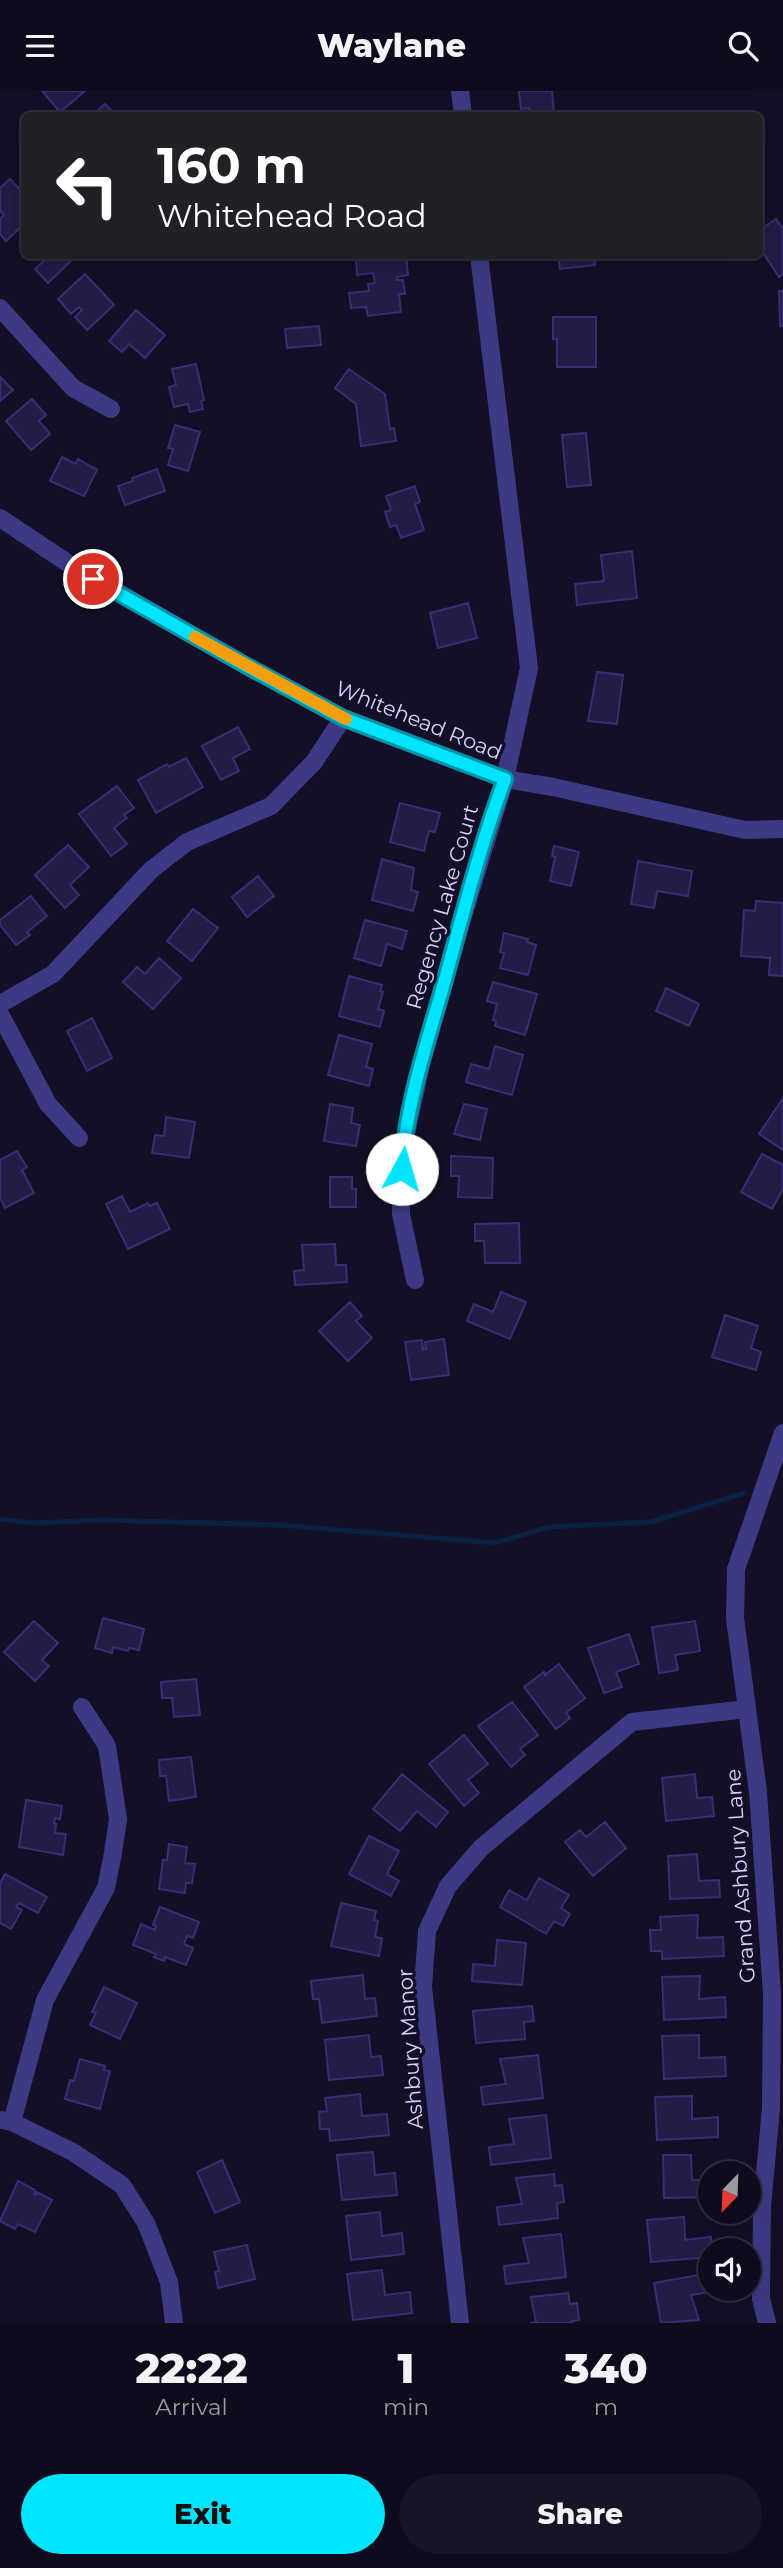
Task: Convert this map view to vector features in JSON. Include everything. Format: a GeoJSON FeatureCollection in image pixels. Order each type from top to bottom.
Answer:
{"type":"FeatureCollection","features":[{"type":"Feature","properties":{"kind":"street"},"geometry":{"type":"LineString","coordinates":[[460,91],[463,112]]}},
{"type":"Feature","properties":{"kind":"street","name":"Regency Lake Court"},"geometry":{"type":"LineString","coordinates":[[415,1280],[401,1213],[403,1147],[425,1053],[505,779],[529,668],[480,259]]}},
{"type":"Feature","properties":{"kind":"street"},"geometry":{"type":"LineString","coordinates":[[0,308],[73,388],[111,409]]}},
{"type":"Feature","properties":{"kind":"street","name":"Whitehead Road"},"geometry":{"type":"LineString","coordinates":[[0,518],[72,566],[343,718],[505,779],[553,787],[745,830],[783,829]]}},
{"type":"Feature","properties":{"kind":"street"},"geometry":{"type":"LineString","coordinates":[[0,1004],[53,974],[150,870],[187,842],[271,806],[314,762],[343,718]]}},
{"type":"Feature","properties":{"kind":"street"},"geometry":{"type":"LineString","coordinates":[[0,1014],[48,1104],[79,1137]]}},
{"type":"Feature","properties":{"kind":"street","name":"Grand Ashbury Lane"},"geometry":{"type":"LineString","coordinates":[[768,2323],[761,2299],[762,2219],[771,2108],[772,1994],[758,1793],[735,1618],[736,1569],[783,1433]]}},
{"type":"Feature","properties":{"kind":"street"},"geometry":{"type":"LineString","coordinates":[[82,1707],[107,1746],[118,1819],[113,1853],[106,1888],[45,2000],[6,2121],[73,2152],[122,2185],[146,2223],[169,2282],[174,2323]]}},
{"type":"Feature","properties":{"kind":"street","name":"Ashbury Manor"},"geometry":{"type":"LineString","coordinates":[[460,2323],[423,1987],[427,1931],[448,1886],[481,1848],[632,1722],[747,1709]]}},
{"type":"Feature","properties":{"kind":"building"},"geometry":{"type":"Polygon","coordinates":[[[42,91],[85,91],[60,112],[42,91]]]}},
{"type":"Feature","properties":{"kind":"building"},"geometry":{"type":"Polygon","coordinates":[[[519,91],[552,91],[554,112],[530,112],[529,108],[521,109],[519,91]]]}},
{"type":"Feature","properties":{"kind":"building"},"geometry":{"type":"Polygon","coordinates":[[[105,104],[113,112],[96,112],[105,104]]]}},
{"type":"Feature","properties":{"kind":"building"},"geometry":{"type":"Polygon","coordinates":[[[10,179],[21,191],[21,227],[6,241],[0,234],[0,219],[4,215],[0,211],[0,188],[10,179]]]}},
{"type":"Feature","properties":{"kind":"building"},"geometry":{"type":"Polygon","coordinates":[[[776,219],[783,229],[783,274],[779,277],[763,253],[763,228],[776,219]]]}},
{"type":"Feature","properties":{"kind":"building"},"geometry":{"type":"Polygon","coordinates":[[[46,259],[73,259],[48,283],[35,269],[46,259]]]}},
{"type":"Feature","properties":{"kind":"building"},"geometry":{"type":"Polygon","coordinates":[[[406,259],[408,275],[397,277],[397,280],[403,280],[405,294],[399,294],[401,312],[368,316],[366,307],[351,308],[349,293],[369,291],[368,284],[375,283],[373,273],[357,275],[356,260],[406,259]]]}},
{"type":"Feature","properties":{"kind":"building"},"geometry":{"type":"Polygon","coordinates":[[[559,259],[594,259],[595,265],[560,269],[559,259]]]}},
{"type":"Feature","properties":{"kind":"building"},"geometry":{"type":"Polygon","coordinates":[[[85,274],[114,305],[87,330],[75,317],[82,310],[79,307],[71,314],[58,299],[85,274]]]}},
{"type":"Feature","properties":{"kind":"building"},"geometry":{"type":"Polygon","coordinates":[[[779,291],[783,291],[783,326],[780,326],[779,291]]]}},
{"type":"Feature","properties":{"kind":"building"},"geometry":{"type":"Polygon","coordinates":[[[136,310],[165,335],[145,358],[129,344],[122,352],[109,341],[136,310]]]}},
{"type":"Feature","properties":{"kind":"building"},"geometry":{"type":"Polygon","coordinates":[[[553,317],[596,317],[596,367],[557,367],[557,339],[553,339],[553,317]]]}},
{"type":"Feature","properties":{"kind":"building"},"geometry":{"type":"Polygon","coordinates":[[[319,326],[321,345],[287,348],[285,329],[319,326]]]}},
{"type":"Feature","properties":{"kind":"building"},"geometry":{"type":"Polygon","coordinates":[[[196,364],[204,400],[201,401],[203,409],[190,412],[188,404],[174,407],[169,387],[176,385],[172,369],[196,364]]]}},
{"type":"Feature","properties":{"kind":"building"},"geometry":{"type":"Polygon","coordinates":[[[349,369],[385,394],[390,429],[394,428],[396,441],[361,446],[356,404],[335,388],[349,369]]]}},
{"type":"Feature","properties":{"kind":"building"},"geometry":{"type":"Polygon","coordinates":[[[0,377],[13,390],[0,401],[0,377]]]}},
{"type":"Feature","properties":{"kind":"building"},"geometry":{"type":"Polygon","coordinates":[[[32,399],[46,415],[39,421],[50,434],[31,450],[6,421],[32,399]]]}},
{"type":"Feature","properties":{"kind":"building"},"geometry":{"type":"Polygon","coordinates":[[[175,425],[200,432],[188,471],[168,465],[173,449],[168,448],[175,425]]]}},
{"type":"Feature","properties":{"kind":"building"},"geometry":{"type":"Polygon","coordinates":[[[586,433],[591,485],[567,487],[562,435],[586,433]]]}},
{"type":"Feature","properties":{"kind":"building"},"geometry":{"type":"Polygon","coordinates":[[[62,457],[75,464],[78,459],[97,470],[84,496],[50,481],[62,457]]]}},
{"type":"Feature","properties":{"kind":"building"},"geometry":{"type":"Polygon","coordinates":[[[157,469],[165,491],[125,505],[118,486],[157,469]]]}},
{"type":"Feature","properties":{"kind":"building"},"geometry":{"type":"Polygon","coordinates":[[[415,486],[420,502],[415,504],[424,530],[401,538],[396,525],[390,527],[385,512],[391,510],[386,496],[415,486]]]}},
{"type":"Feature","properties":{"kind":"building"},"geometry":{"type":"Polygon","coordinates":[[[632,551],[637,598],[577,605],[575,584],[604,581],[601,555],[632,551]]]}},
{"type":"Feature","properties":{"kind":"building"},"geometry":{"type":"Polygon","coordinates":[[[468,603],[477,638],[438,648],[430,613],[468,603]]]}},
{"type":"Feature","properties":{"kind":"building"},"geometry":{"type":"Polygon","coordinates":[[[597,672],[623,675],[617,724],[588,721],[597,672]]]}},
{"type":"Feature","properties":{"kind":"building"},"geometry":{"type":"Polygon","coordinates":[[[238,727],[250,749],[233,758],[239,771],[221,780],[202,746],[238,727]]]}},
{"type":"Feature","properties":{"kind":"building"},"geometry":{"type":"Polygon","coordinates":[[[186,758],[203,787],[156,813],[138,780],[167,764],[169,767],[186,758]]]}},
{"type":"Feature","properties":{"kind":"building"},"geometry":{"type":"Polygon","coordinates":[[[117,786],[134,808],[124,815],[127,818],[114,828],[127,844],[111,856],[79,814],[117,786]]]}},
{"type":"Feature","properties":{"kind":"building"},"geometry":{"type":"Polygon","coordinates":[[[400,803],[440,813],[435,832],[429,831],[424,851],[390,842],[400,803]]]}},
{"type":"Feature","properties":{"kind":"building"},"geometry":{"type":"Polygon","coordinates":[[[68,845],[89,867],[70,885],[79,895],[65,908],[35,875],[68,845]]]}},
{"type":"Feature","properties":{"kind":"building"},"geometry":{"type":"Polygon","coordinates":[[[554,846],[579,852],[571,886],[550,881],[555,857],[552,856],[554,846]]]}},
{"type":"Feature","properties":{"kind":"building"},"geometry":{"type":"Polygon","coordinates":[[[382,859],[414,868],[411,890],[418,892],[413,911],[372,900],[382,859]]]}},
{"type":"Feature","properties":{"kind":"building"},"geometry":{"type":"Polygon","coordinates":[[[638,861],[692,871],[688,896],[657,891],[654,908],[631,904],[638,861]]]}},
{"type":"Feature","properties":{"kind":"building"},"geometry":{"type":"Polygon","coordinates":[[[258,876],[274,896],[247,917],[232,897],[258,876]]]}},
{"type":"Feature","properties":{"kind":"building"},"geometry":{"type":"Polygon","coordinates":[[[31,896],[47,916],[27,932],[30,935],[16,945],[0,925],[0,920],[31,896]]]}},
{"type":"Feature","properties":{"kind":"building"},"geometry":{"type":"Polygon","coordinates":[[[756,901],[783,903],[783,976],[769,975],[770,958],[741,956],[744,910],[755,911],[756,901]]]}},
{"type":"Feature","properties":{"kind":"building"},"geometry":{"type":"Polygon","coordinates":[[[193,909],[218,928],[192,961],[167,941],[193,909]]]}},
{"type":"Feature","properties":{"kind":"building"},"geometry":{"type":"Polygon","coordinates":[[[365,920],[407,931],[402,949],[387,944],[381,966],[354,958],[365,920]]]}},
{"type":"Feature","properties":{"kind":"building"},"geometry":{"type":"Polygon","coordinates":[[[504,933],[528,939],[527,942],[536,945],[528,975],[500,968],[504,953],[500,952],[504,933]]]}},
{"type":"Feature","properties":{"kind":"building"},"geometry":{"type":"Polygon","coordinates":[[[159,958],[181,978],[153,1009],[123,982],[137,967],[145,974],[159,958]]]}},
{"type":"Feature","properties":{"kind":"building"},"geometry":{"type":"Polygon","coordinates":[[[349,976],[382,985],[380,991],[383,992],[378,1009],[384,1011],[380,1027],[339,1016],[349,976]]]}},
{"type":"Feature","properties":{"kind":"building"},"geometry":{"type":"Polygon","coordinates":[[[493,982],[537,994],[525,1035],[495,1026],[496,1021],[493,1020],[497,1004],[487,1001],[493,982]]]}},
{"type":"Feature","properties":{"kind":"building"},"geometry":{"type":"Polygon","coordinates":[[[666,988],[699,1004],[689,1026],[656,1011],[666,988]]]}},
{"type":"Feature","properties":{"kind":"building"},"geometry":{"type":"Polygon","coordinates":[[[92,1018],[112,1058],[87,1071],[67,1031],[92,1018]]]}},
{"type":"Feature","properties":{"kind":"building"},"geometry":{"type":"Polygon","coordinates":[[[339,1035],[372,1044],[366,1067],[373,1069],[369,1086],[328,1075],[339,1035]]]}},
{"type":"Feature","properties":{"kind":"building"},"geometry":{"type":"Polygon","coordinates":[[[495,1046],[523,1055],[512,1095],[466,1082],[471,1064],[489,1069],[495,1046]]]}},
{"type":"Feature","properties":{"kind":"building"},"geometry":{"type":"Polygon","coordinates":[[[783,1098],[783,1150],[759,1134],[783,1098]]]}},
{"type":"Feature","properties":{"kind":"building"},"geometry":{"type":"Polygon","coordinates":[[[330,1104],[353,1108],[351,1123],[360,1125],[356,1146],[324,1141],[330,1104]]]}},
{"type":"Feature","properties":{"kind":"building"},"geometry":{"type":"Polygon","coordinates":[[[464,1104],[487,1109],[480,1140],[454,1134],[464,1104]]]}},
{"type":"Feature","properties":{"kind":"building"},"geometry":{"type":"Polygon","coordinates":[[[166,1117],[195,1122],[189,1158],[152,1153],[155,1135],[164,1136],[166,1117]]]}},
{"type":"Feature","properties":{"kind":"building"},"geometry":{"type":"Polygon","coordinates":[[[17,1151],[27,1167],[22,1170],[34,1193],[5,1208],[0,1198],[0,1160],[17,1151]]]}},
{"type":"Feature","properties":{"kind":"building"},"geometry":{"type":"Polygon","coordinates":[[[762,1154],[783,1165],[783,1189],[772,1209],[741,1192],[762,1154]]]}},
{"type":"Feature","properties":{"kind":"building"},"geometry":{"type":"Polygon","coordinates":[[[451,1156],[493,1158],[492,1198],[458,1197],[459,1176],[451,1176],[451,1156]]]}},
{"type":"Feature","properties":{"kind":"building"},"geometry":{"type":"Polygon","coordinates":[[[330,1177],[352,1177],[352,1189],[356,1189],[356,1207],[330,1207],[330,1177]]]}},
{"type":"Feature","properties":{"kind":"building"},"geometry":{"type":"Polygon","coordinates":[[[122,1196],[130,1212],[148,1203],[149,1206],[157,1203],[170,1229],[128,1249],[106,1204],[122,1196]]]}},
{"type":"Feature","properties":{"kind":"building"},"geometry":{"type":"Polygon","coordinates":[[[519,1223],[520,1263],[485,1263],[484,1241],[475,1241],[475,1224],[519,1223]]]}},
{"type":"Feature","properties":{"kind":"building"},"geometry":{"type":"Polygon","coordinates":[[[335,1244],[336,1265],[346,1265],[347,1282],[295,1285],[294,1271],[304,1270],[302,1245],[335,1244]]]}},
{"type":"Feature","properties":{"kind":"building"},"geometry":{"type":"Polygon","coordinates":[[[501,1292],[526,1302],[510,1339],[467,1321],[474,1304],[493,1312],[501,1292]]]}},
{"type":"Feature","properties":{"kind":"building"},"geometry":{"type":"Polygon","coordinates":[[[350,1302],[362,1316],[356,1321],[372,1338],[348,1361],[319,1331],[350,1302]]]}},
{"type":"Feature","properties":{"kind":"building"},"geometry":{"type":"Polygon","coordinates":[[[725,1315],[758,1326],[751,1348],[761,1352],[756,1370],[712,1357],[725,1315]]]}},
{"type":"Feature","properties":{"kind":"building"},"geometry":{"type":"Polygon","coordinates":[[[444,1339],[449,1375],[411,1380],[405,1342],[422,1340],[423,1350],[426,1349],[425,1342],[444,1339]]]}},
{"type":"Feature","properties":{"kind":"building"},"geometry":{"type":"Polygon","coordinates":[[[103,1618],[144,1629],[139,1650],[129,1648],[128,1651],[113,1647],[112,1653],[95,1648],[103,1618]]]}},
{"type":"Feature","properties":{"kind":"building"},"geometry":{"type":"Polygon","coordinates":[[[34,1621],[58,1643],[42,1660],[49,1666],[35,1681],[4,1652],[34,1621]]]}},
{"type":"Feature","properties":{"kind":"building"},"geometry":{"type":"Polygon","coordinates":[[[695,1621],[700,1651],[675,1655],[678,1670],[659,1673],[652,1627],[695,1621]]]}},
{"type":"Feature","properties":{"kind":"building"},"geometry":{"type":"Polygon","coordinates":[[[629,1634],[639,1664],[616,1672],[622,1687],[604,1693],[588,1648],[629,1634]]]}},
{"type":"Feature","properties":{"kind":"building"},"geometry":{"type":"Polygon","coordinates":[[[559,1664],[585,1698],[566,1713],[570,1718],[556,1729],[524,1687],[559,1664]]]}},
{"type":"Feature","properties":{"kind":"building"},"geometry":{"type":"Polygon","coordinates":[[[196,1679],[200,1715],[174,1717],[172,1698],[162,1698],[161,1682],[196,1679]]]}},
{"type":"Feature","properties":{"kind":"building"},"geometry":{"type":"Polygon","coordinates":[[[512,1702],[538,1735],[520,1749],[525,1755],[511,1767],[478,1726],[512,1702]]]}},
{"type":"Feature","properties":{"kind":"building"},"geometry":{"type":"Polygon","coordinates":[[[464,1735],[488,1764],[468,1780],[479,1793],[464,1806],[429,1764],[464,1735]]]}},
{"type":"Feature","properties":{"kind":"building"},"geometry":{"type":"Polygon","coordinates":[[[191,1757],[196,1797],[169,1801],[166,1776],[160,1776],[159,1760],[191,1757]]]}},
{"type":"Feature","properties":{"kind":"building"},"geometry":{"type":"Polygon","coordinates":[[[402,1774],[448,1812],[436,1827],[417,1811],[400,1831],[373,1809],[402,1774]]]}},
{"type":"Feature","properties":{"kind":"building"},"geometry":{"type":"Polygon","coordinates":[[[695,1774],[697,1798],[712,1797],[714,1816],[666,1821],[662,1778],[695,1774]]]}},
{"type":"Feature","properties":{"kind":"building"},"geometry":{"type":"Polygon","coordinates":[[[26,1800],[62,1806],[60,1819],[55,1818],[54,1823],[55,1833],[66,1834],[63,1855],[19,1847],[26,1800]]]}},
{"type":"Feature","properties":{"kind":"building"},"geometry":{"type":"Polygon","coordinates":[[[605,1822],[626,1848],[593,1876],[565,1842],[580,1830],[586,1837],[605,1822]]]}},
{"type":"Feature","properties":{"kind":"building"},"geometry":{"type":"Polygon","coordinates":[[[369,1836],[399,1851],[387,1874],[399,1881],[391,1896],[349,1874],[369,1836]]]}},
{"type":"Feature","properties":{"kind":"building"},"geometry":{"type":"Polygon","coordinates":[[[169,1844],[187,1847],[185,1863],[195,1864],[192,1883],[186,1883],[185,1893],[159,1889],[163,1860],[167,1860],[169,1844]]]}},
{"type":"Feature","properties":{"kind":"building"},"geometry":{"type":"Polygon","coordinates":[[[697,1854],[699,1881],[719,1880],[720,1897],[670,1899],[668,1856],[697,1854]]]}},
{"type":"Feature","properties":{"kind":"building"},"geometry":{"type":"Polygon","coordinates":[[[5,1874],[47,1897],[38,1913],[19,1903],[16,1907],[22,1910],[11,1929],[0,1923],[0,1884],[5,1874]]]}},
{"type":"Feature","properties":{"kind":"building"},"geometry":{"type":"Polygon","coordinates":[[[539,1878],[569,1895],[561,1908],[570,1914],[563,1926],[554,1921],[546,1934],[500,1907],[509,1890],[527,1900],[539,1878]]]}},
{"type":"Feature","properties":{"kind":"building"},"geometry":{"type":"Polygon","coordinates":[[[341,1903],[376,1911],[374,1920],[378,1921],[375,1937],[382,1938],[379,1956],[331,1946],[341,1903]]]}},
{"type":"Feature","properties":{"kind":"building"},"geometry":{"type":"Polygon","coordinates":[[[160,1907],[199,1922],[193,1938],[187,1936],[184,1944],[193,1948],[186,1965],[165,1957],[164,1961],[154,1957],[156,1954],[133,1945],[141,1924],[155,1930],[156,1926],[153,1925],[160,1907]]]}},
{"type":"Feature","properties":{"kind":"building"},"geometry":{"type":"Polygon","coordinates":[[[698,1915],[697,1938],[723,1937],[724,1956],[662,1959],[662,1951],[651,1951],[650,1930],[661,1930],[660,1917],[698,1915]]]}},
{"type":"Feature","properties":{"kind":"building"},"geometry":{"type":"Polygon","coordinates":[[[497,1940],[526,1943],[522,1985],[472,1981],[473,1964],[495,1966],[497,1940]]]}},
{"type":"Feature","properties":{"kind":"building"},"geometry":{"type":"Polygon","coordinates":[[[363,1975],[365,1999],[375,1998],[377,2016],[322,2023],[319,1999],[313,1999],[311,1981],[363,1975]]]}},
{"type":"Feature","properties":{"kind":"building"},"geometry":{"type":"Polygon","coordinates":[[[700,1976],[699,1999],[725,1997],[726,2017],[664,2020],[662,1977],[700,1976]]]}},
{"type":"Feature","properties":{"kind":"building"},"geometry":{"type":"Polygon","coordinates":[[[104,1987],[137,2003],[120,2039],[90,2025],[96,2013],[92,2012],[104,1987]]]}},
{"type":"Feature","properties":{"kind":"building"},"geometry":{"type":"Polygon","coordinates":[[[532,2006],[534,2021],[524,2022],[525,2039],[476,2043],[473,2011],[532,2006]]]}},
{"type":"Feature","properties":{"kind":"building"},"geometry":{"type":"Polygon","coordinates":[[[369,2035],[371,2057],[381,2056],[383,2075],[329,2080],[325,2040],[369,2035]]]}},
{"type":"Feature","properties":{"kind":"building"},"geometry":{"type":"Polygon","coordinates":[[[699,2035],[699,2058],[725,2057],[726,2076],[664,2079],[662,2036],[699,2035]]]}},
{"type":"Feature","properties":{"kind":"building"},"geometry":{"type":"Polygon","coordinates":[[[538,2055],[543,2098],[483,2105],[481,2087],[506,2084],[500,2059],[538,2055]]]}},
{"type":"Feature","properties":{"kind":"building"},"geometry":{"type":"Polygon","coordinates":[[[80,2059],[105,2066],[104,2070],[110,2071],[100,2109],[65,2099],[70,2080],[74,2081],[80,2059]]]}},
{"type":"Feature","properties":{"kind":"building"},"geometry":{"type":"Polygon","coordinates":[[[360,2094],[362,2116],[387,2114],[389,2135],[330,2141],[329,2129],[320,2129],[319,2112],[327,2111],[325,2098],[360,2094]]]}},
{"type":"Feature","properties":{"kind":"building"},"geometry":{"type":"Polygon","coordinates":[[[692,2096],[692,2119],[718,2117],[718,2137],[657,2140],[655,2097],[692,2096]]]}},
{"type":"Feature","properties":{"kind":"building"},"geometry":{"type":"Polygon","coordinates":[[[546,2115],[551,2158],[491,2165],[489,2147],[514,2144],[509,2119],[546,2115]]]}},
{"type":"Feature","properties":{"kind":"building"},"geometry":{"type":"Polygon","coordinates":[[[373,2152],[375,2175],[395,2173],[397,2195],[342,2200],[337,2155],[373,2152]]]}},
{"type":"Feature","properties":{"kind":"building"},"geometry":{"type":"Polygon","coordinates":[[[663,2155],[691,2155],[692,2180],[698,2180],[698,2197],[664,2198],[663,2155]]]}},
{"type":"Feature","properties":{"kind":"building"},"geometry":{"type":"Polygon","coordinates":[[[222,2160],[240,2202],[215,2213],[197,2172],[222,2160]]]}},
{"type":"Feature","properties":{"kind":"building"},"geometry":{"type":"Polygon","coordinates":[[[554,2174],[555,2186],[562,2185],[564,2202],[557,2203],[558,2218],[499,2225],[497,2207],[522,2204],[516,2178],[554,2174]]]}},
{"type":"Feature","properties":{"kind":"building"},"geometry":{"type":"Polygon","coordinates":[[[18,2181],[35,2190],[34,2194],[37,2192],[52,2200],[35,2232],[18,2224],[15,2229],[0,2221],[18,2181]]]}},
{"type":"Feature","properties":{"kind":"building"},"geometry":{"type":"Polygon","coordinates":[[[380,2212],[382,2236],[402,2233],[404,2254],[351,2260],[346,2216],[380,2212]]]}},
{"type":"Feature","properties":{"kind":"building"},"geometry":{"type":"Polygon","coordinates":[[[684,2217],[685,2240],[698,2238],[698,2258],[651,2262],[647,2220],[684,2217]]]}},
{"type":"Feature","properties":{"kind":"building"},"geometry":{"type":"Polygon","coordinates":[[[561,2234],[566,2277],[506,2284],[504,2266],[529,2263],[523,2238],[561,2234]]]}},
{"type":"Feature","properties":{"kind":"building"},"geometry":{"type":"Polygon","coordinates":[[[247,2245],[255,2279],[218,2288],[215,2272],[219,2271],[214,2252],[247,2245]]]}},
{"type":"Feature","properties":{"kind":"building"},"geometry":{"type":"Polygon","coordinates":[[[382,2270],[385,2295],[410,2292],[412,2313],[353,2320],[347,2274],[382,2270]]]}},
{"type":"Feature","properties":{"kind":"building"},"geometry":{"type":"Polygon","coordinates":[[[698,2275],[698,2294],[691,2295],[699,2320],[661,2323],[654,2283],[698,2275]]]}},
{"type":"Feature","properties":{"kind":"building"},"geometry":{"type":"Polygon","coordinates":[[[568,2293],[570,2304],[577,2303],[579,2320],[572,2323],[530,2323],[536,2322],[531,2297],[568,2293]]]}},
{"type":"Feature","properties":{"kind":"waterway"},"geometry":{"type":"LineString","coordinates":[[0,1519],[34,1523],[100,1520],[280,1525],[495,1543],[549,1527],[651,1522],[744,1493]]}},
{"type":"Feature","properties":{"kind":"slow traffic"},"geometry":{"type":"LineString","coordinates":[[195,637],[346,719]]}},
{"type":"Feature","properties":{"kind":"route"},"geometry":{"type":"LineString","coordinates":[[93,579],[343,718],[505,779],[496,801],[421,1065],[403,1147],[402,1169]]}}]}
